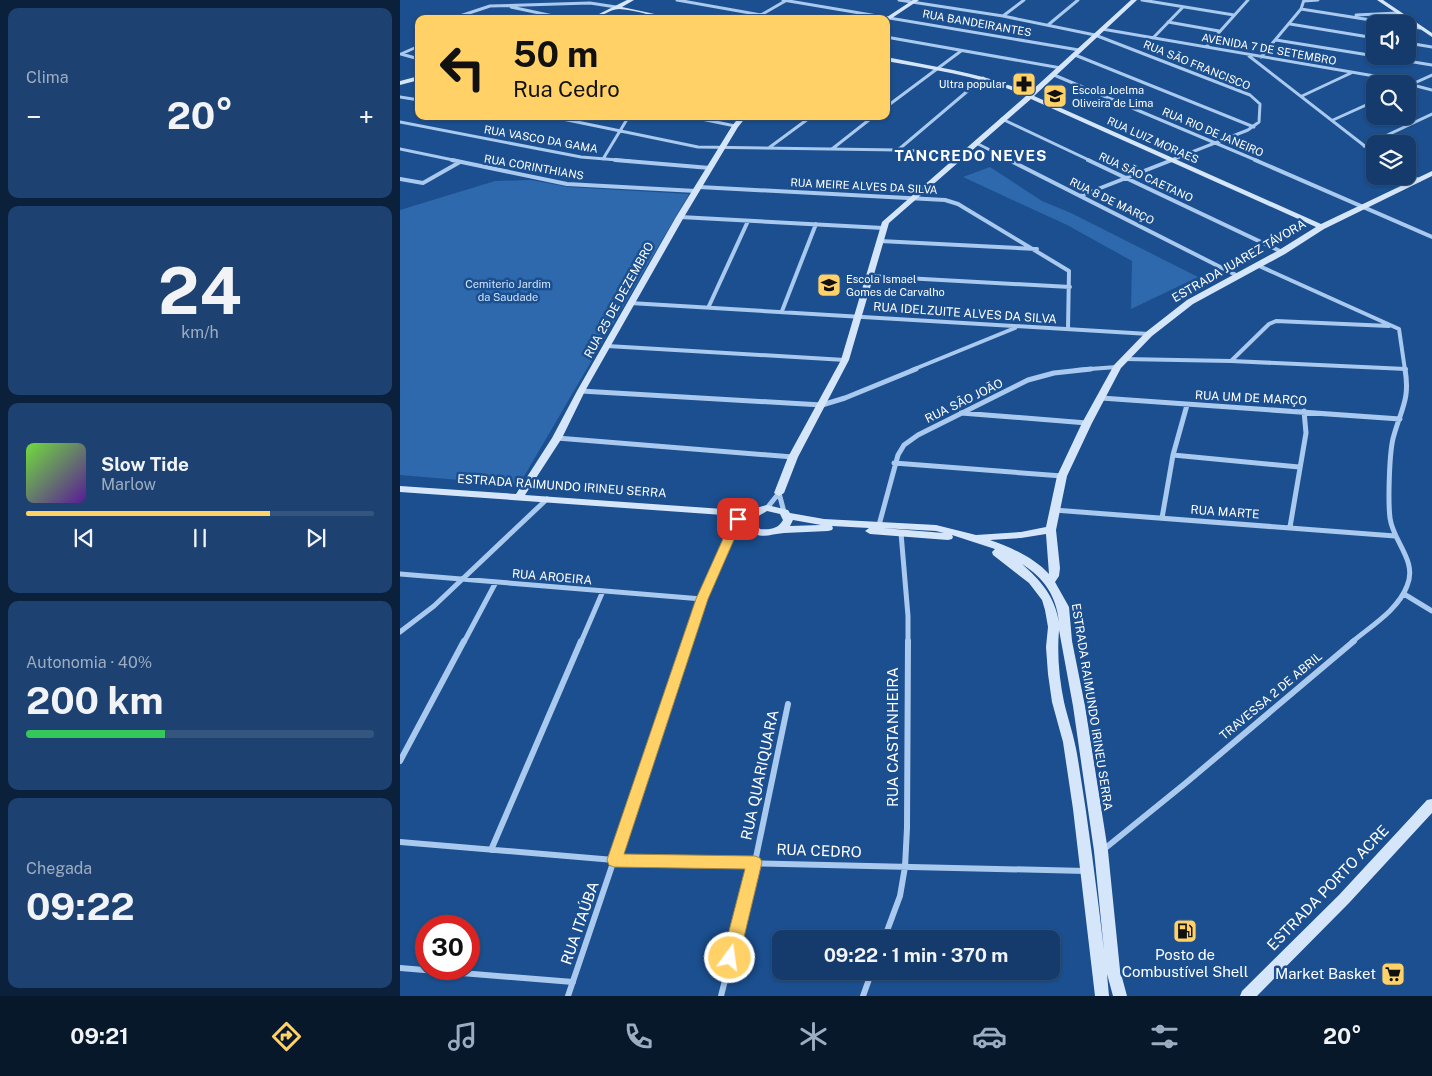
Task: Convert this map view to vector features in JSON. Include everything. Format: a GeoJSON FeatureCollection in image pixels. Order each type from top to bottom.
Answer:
{"type":"FeatureCollection","features":[{"type":"Feature","properties":{"kind":"street"},"geometry":{"type":"LineString","coordinates":[[600,15],[631,0]]}},
{"type":"Feature","properties":{"kind":"street"},"geometry":{"type":"LineString","coordinates":[[677,0],[761,15],[786,0]]}},
{"type":"Feature","properties":{"kind":"street","name":"RUA BANDEIRANTES"},"geometry":{"type":"LineString","coordinates":[[786,0],[871,15]]}},
{"type":"Feature","properties":{"kind":"street"},"geometry":{"type":"LineString","coordinates":[[899,0],[1048,24],[1095,35]]}},
{"type":"Feature","properties":{"kind":"street"},"geometry":{"type":"LineString","coordinates":[[1003,16],[1024,0]]}},
{"type":"Feature","properties":{"kind":"street"},"geometry":{"type":"LineString","coordinates":[[1048,24],[1078,0]]}},
{"type":"Feature","properties":{"kind":"street"},"geometry":{"type":"LineString","coordinates":[[767,508],[779,493],[793,457],[845,360],[886,222],[1061,68],[1134,0]]}},
{"type":"Feature","properties":{"kind":"street"},"geometry":{"type":"LineString","coordinates":[[1142,0],[1234,15]]}},
{"type":"Feature","properties":{"kind":"street"},"geometry":{"type":"LineString","coordinates":[[1206,47],[1247,0]]}},
{"type":"Feature","properties":{"kind":"street"},"geometry":{"type":"LineString","coordinates":[[1261,57],[1290,24],[1301,9],[1304,0],[1318,0]]}},
{"type":"Feature","properties":{"kind":"street"},"geometry":{"type":"LineString","coordinates":[[1380,0],[1432,35]]}},
{"type":"Feature","properties":{"kind":"street"},"geometry":{"type":"LineString","coordinates":[[890,17],[914,1]]}},
{"type":"Feature","properties":{"kind":"street"},"geometry":{"type":"LineString","coordinates":[[463,15],[481,8],[502,6],[590,3],[655,15]]}},
{"type":"Feature","properties":{"kind":"street"},"geometry":{"type":"LineString","coordinates":[[502,6],[547,15]]}},
{"type":"Feature","properties":{"kind":"street"},"geometry":{"type":"LineString","coordinates":[[1153,38],[1183,7]]}},
{"type":"Feature","properties":{"kind":"street"},"geometry":{"type":"LineString","coordinates":[[1301,9],[1366,19]]}},
{"type":"Feature","properties":{"kind":"street"},"geometry":{"type":"LineString","coordinates":[[1345,16],[1397,13]]}},
{"type":"Feature","properties":{"kind":"street","name":"RUA BANDEIRANTES"},"geometry":{"type":"LineString","coordinates":[[890,18],[1077,52],[1254,127]]}},
{"type":"Feature","properties":{"kind":"street"},"geometry":{"type":"LineString","coordinates":[[1168,22],[1219,31]]}},
{"type":"Feature","properties":{"kind":"street"},"geometry":{"type":"LineString","coordinates":[[1290,24],[1366,37]]}},
{"type":"Feature","properties":{"kind":"street"},"geometry":{"type":"LineString","coordinates":[[1416,27],[1420,28]]}},
{"type":"Feature","properties":{"kind":"street","name":"AVENIDA 7 DE SETEMBRO"},"geometry":{"type":"LineString","coordinates":[[1102,29],[1366,75]]}},
{"type":"Feature","properties":{"kind":"street","name":"RUA SÃO FRANCISCO"},"geometry":{"type":"LineString","coordinates":[[1095,35],[1250,95],[1258,101],[1261,107],[1259,122],[1254,127]]}},
{"type":"Feature","properties":{"kind":"street"},"geometry":{"type":"LineString","coordinates":[[890,38],[1061,68]]}},
{"type":"Feature","properties":{"kind":"street"},"geometry":{"type":"LineString","coordinates":[[1276,40],[1366,54]]}},
{"type":"Feature","properties":{"kind":"street"},"geometry":{"type":"LineString","coordinates":[[1416,44],[1432,47]]}},
{"type":"Feature","properties":{"kind":"street"},"geometry":{"type":"LineString","coordinates":[[401,54],[415,48]]}},
{"type":"Feature","properties":{"kind":"street"},"geometry":{"type":"LineString","coordinates":[[890,104],[961,51]]}},
{"type":"Feature","properties":{"kind":"street"},"geometry":{"type":"LineString","coordinates":[[401,54],[415,58]]}},
{"type":"Feature","properties":{"kind":"street"},"geometry":{"type":"LineString","coordinates":[[1247,54],[1364,146],[1432,114]]}},
{"type":"Feature","properties":{"kind":"street","name":"RUA LUIZ MORAES"},"geometry":{"type":"LineString","coordinates":[[890,60],[983,78],[1030,95],[1321,227]]}},
{"type":"Feature","properties":{"kind":"street"},"geometry":{"type":"LineString","coordinates":[[1416,62],[1432,65]]}},
{"type":"Feature","properties":{"kind":"street"},"geometry":{"type":"LineString","coordinates":[[1302,96],[1352,72]]}},
{"type":"Feature","properties":{"kind":"street","name":"RUA RIO DE JANEIRO"},"geometry":{"type":"LineString","coordinates":[[1054,74],[1432,237]]}},
{"type":"Feature","properties":{"kind":"street"},"geometry":{"type":"LineString","coordinates":[[1416,82],[1432,75]]}},
{"type":"Feature","properties":{"kind":"street"},"geometry":{"type":"LineString","coordinates":[[898,150],[983,78]]}},
{"type":"Feature","properties":{"kind":"street"},"geometry":{"type":"LineString","coordinates":[[400,83],[415,79]]}},
{"type":"Feature","properties":{"kind":"street","name":"AVENIDA 7 DE SETEMBRO"},"geometry":{"type":"LineString","coordinates":[[1416,87],[1432,90]]}},
{"type":"Feature","properties":{"kind":"street"},"geometry":{"type":"LineString","coordinates":[[400,97],[415,99]]}},
{"type":"Feature","properties":{"kind":"street"},"geometry":{"type":"LineString","coordinates":[[1333,120],[1366,105]]}},
{"type":"Feature","properties":{"kind":"street","name":"RUA SÃO CAETANO"},"geometry":{"type":"LineString","coordinates":[[1002,119],[1282,252]]}},
{"type":"Feature","properties":{"kind":"street"},"geometry":{"type":"LineString","coordinates":[[567,120],[682,145],[723,148],[898,150],[963,154]]}},
{"type":"Feature","properties":{"kind":"street"},"geometry":{"type":"LineString","coordinates":[[603,159],[627,120]]}},
{"type":"Feature","properties":{"kind":"street"},"geometry":{"type":"LineString","coordinates":[[706,120],[735,126]]}},
{"type":"Feature","properties":{"kind":"street","name":"RUA 25 DE DEZEMBRO"},"geometry":{"type":"LineString","coordinates":[[518,498],[557,438],[630,303],[680,217],[740,120]]}},
{"type":"Feature","properties":{"kind":"street"},"geometry":{"type":"LineString","coordinates":[[769,148],[807,120]]}},
{"type":"Feature","properties":{"kind":"street"},"geometry":{"type":"LineString","coordinates":[[832,149],[869,120]]}},
{"type":"Feature","properties":{"kind":"street","name":"RUA VASCO DA GAMA"},"geometry":{"type":"LineString","coordinates":[[400,122],[581,157],[710,168]]}},
{"type":"Feature","properties":{"kind":"street"},"geometry":{"type":"LineString","coordinates":[[1080,196],[1254,127]]}},
{"type":"Feature","properties":{"kind":"street","name":"RUA 8 DE MARÇO"},"geometry":{"type":"LineString","coordinates":[[976,144],[1238,276]]}},
{"type":"Feature","properties":{"kind":"street","name":"RUA CORINTHIANS"},"geometry":{"type":"LineString","coordinates":[[400,149],[567,184],[697,189]]}},
{"type":"Feature","properties":{"kind":"street"},"geometry":{"type":"LineString","coordinates":[[400,180],[423,183],[460,162]]}},
{"type":"Feature","properties":{"kind":"street","name":"ESTRADA JUAREZ TÁVORA"},"geometry":{"type":"LineString","coordinates":[[1050,582],[1054,576],[1055,568],[1051,530],[1062,476],[1087,423],[1124,359],[1149,334],[1190,302],[1282,252],[1321,227],[1432,173]]}},
{"type":"Feature","properties":{"kind":"street","name":"RUA MEIRE ALVES DA SILVA"},"geometry":{"type":"LineString","coordinates":[[697,189],[913,197],[945,200],[958,204],[1038,249],[1069,271],[1068,329]]}},
{"type":"Feature","properties":{"kind":"street"},"geometry":{"type":"LineString","coordinates":[[680,217],[883,228]]}},
{"type":"Feature","properties":{"kind":"street"},"geometry":{"type":"LineString","coordinates":[[709,306],[748,221]]}},
{"type":"Feature","properties":{"kind":"street"},"geometry":{"type":"LineString","coordinates":[[782,311],[816,224]]}},
{"type":"Feature","properties":{"kind":"street"},"geometry":{"type":"LineString","coordinates":[[880,241],[1038,249]]}},
{"type":"Feature","properties":{"kind":"street"},"geometry":{"type":"LineString","coordinates":[[1257,265],[1399,329],[1408,387],[1393,438],[1389,497],[1390,519],[1395,536],[1409,561],[1408,585],[1404,594],[1432,611]]}},
{"type":"Feature","properties":{"kind":"street"},"geometry":{"type":"LineString","coordinates":[[869,276],[1070,287]]}},
{"type":"Feature","properties":{"kind":"street","name":"RUA IDELZUITE ALVES DA SILVA"},"geometry":{"type":"LineString","coordinates":[[630,303],[709,306],[1149,334]]}},
{"type":"Feature","properties":{"kind":"street"},"geometry":{"type":"LineString","coordinates":[[1231,361],[1270,324],[1276,321],[1393,326]]}},
{"type":"Feature","properties":{"kind":"street"},"geometry":{"type":"LineString","coordinates":[[581,391],[822,405],[845,398],[1017,327]]}},
{"type":"Feature","properties":{"kind":"street"},"geometry":{"type":"LineString","coordinates":[[607,346],[845,360]]}},
{"type":"Feature","properties":{"kind":"street"},"geometry":{"type":"LineString","coordinates":[[1124,359],[1231,361],[1406,369]]}},
{"type":"Feature","properties":{"kind":"street","name":"RUA SÃO JOÃO"},"geometry":{"type":"LineString","coordinates":[[879,525],[894,464],[904,444],[924,431],[1028,380],[1054,373],[1118,368]]}},
{"type":"Feature","properties":{"kind":"street","name":"RUA UM DE MARÇO"},"geometry":{"type":"LineString","coordinates":[[1101,398],[1400,419]]}},
{"type":"Feature","properties":{"kind":"street"},"geometry":{"type":"LineString","coordinates":[[1162,518],[1173,455],[1187,405]]}},
{"type":"Feature","properties":{"kind":"street"},"geometry":{"type":"LineString","coordinates":[[1290,527],[1306,433],[1304,411]]}},
{"type":"Feature","properties":{"kind":"street"},"geometry":{"type":"LineString","coordinates":[[960,413],[1087,423]]}},
{"type":"Feature","properties":{"kind":"street"},"geometry":{"type":"LineString","coordinates":[[557,438],[793,457]]}},
{"type":"Feature","properties":{"kind":"street"},"geometry":{"type":"LineString","coordinates":[[1173,455],[1299,467]]}},
{"type":"Feature","properties":{"kind":"street"},"geometry":{"type":"LineString","coordinates":[[894,464],[1062,476]]}},
{"type":"Feature","properties":{"kind":"street","name":"ESTRADA RAIMUNDO IRINEU SERRA"},"geometry":{"type":"LineString","coordinates":[[400,488],[723,512],[756,511]]}},
{"type":"Feature","properties":{"kind":"street"},"geometry":{"type":"LineString","coordinates":[[779,493],[785,514],[786,525],[781,530],[765,534],[758,532],[748,524],[750,517],[756,511],[767,508],[785,514]]}},
{"type":"Feature","properties":{"kind":"street"},"geometry":{"type":"LineString","coordinates":[[400,632],[434,606],[547,499]]}},
{"type":"Feature","properties":{"kind":"street","name":"RUA MARTE"},"geometry":{"type":"LineString","coordinates":[[1054,510],[1395,536]]}},
{"type":"Feature","properties":{"kind":"street","name":"ESTRADA RAIMUNDO IRINEU SERRA"},"geometry":{"type":"LineString","coordinates":[[723,512],[748,524]]}},
{"type":"Feature","properties":{"kind":"street","name":"ESTRADA RAIMUNDO IRINEU SERRA"},"geometry":{"type":"LineString","coordinates":[[785,514],[824,522],[936,528],[974,537],[1005,549],[1026,561],[1039,570],[1050,582],[1063,607],[1066,641],[1076,689],[1094,811],[1102,851],[1102,872],[1113,970],[1120,996]]}},
{"type":"Feature","properties":{"kind":"street","name":"RUA ITAÚBA"},"geometry":{"type":"LineString","coordinates":[[568,996],[702,599],[738,519]]}},
{"type":"Feature","properties":{"kind":"street","name":"ESTRADA RAIMUNDO IRINEU SERRA"},"geometry":{"type":"LineString","coordinates":[[781,530],[820,528],[929,535],[969,541],[996,552],[1025,572],[1041,590],[1051,610],[1054,627],[1053,656],[1058,702],[1070,742],[1077,784],[1102,996]]}},
{"type":"Feature","properties":{"kind":"street"},"geometry":{"type":"LineString","coordinates":[[974,537],[1014,536],[1051,530]]}},
{"type":"Feature","properties":{"kind":"street","name":"RUA CASTANHEIRA"},"geometry":{"type":"LineString","coordinates":[[887,930],[900,896],[905,867],[908,616],[901,533]]}},
{"type":"Feature","properties":{"kind":"street","name":"RUA AROEIRA"},"geometry":{"type":"LineString","coordinates":[[400,574],[702,599]]}},
{"type":"Feature","properties":{"kind":"street"},"geometry":{"type":"LineString","coordinates":[[400,761],[496,582]]}},
{"type":"Feature","properties":{"kind":"street"},"geometry":{"type":"LineString","coordinates":[[491,850],[603,591]]}},
{"type":"Feature","properties":{"kind":"street","name":"TRAVESSA 2 DE ABRIL"},"geometry":{"type":"LineString","coordinates":[[1102,851],[1187,782],[1395,606],[1404,594]]}},
{"type":"Feature","properties":{"kind":"street"},"geometry":{"type":"LineString","coordinates":[[1058,690],[1076,689]]}},
{"type":"Feature","properties":{"kind":"street","name":"RUA QUARIQUARA"},"geometry":{"type":"LineString","coordinates":[[721,996],[755,862],[788,704]]}},
{"type":"Feature","properties":{"kind":"street","name":"ESTRADA PORTO ACRE"},"geometry":{"type":"LineString","coordinates":[[1248,996],[1344,899],[1432,804]]}},
{"type":"Feature","properties":{"kind":"street","name":"RUA CEDRO"},"geometry":{"type":"LineString","coordinates":[[400,842],[614,860],[1087,871]]}},
{"type":"Feature","properties":{"kind":"street"},"geometry":{"type":"LineString","coordinates":[[400,968],[573,982]]}},
{"type":"Feature","properties":{"kind":"street"},"geometry":{"type":"LineString","coordinates":[[863,996],[869,980]]}},
{"type":"Feature","properties":{"kind":"green space"},"geometry":{"type":"Polygon","coordinates":[[[990,167],[1042,201],[1071,213],[1198,277],[1131,309],[1132,261],[1067,225],[963,177],[990,167]]]}},
{"type":"Feature","properties":{"kind":"green space","name":"Cemiterio Jardim da Saudade"},"geometry":{"type":"Polygon","coordinates":[[[531,180],[568,187],[689,194],[519,485],[400,475],[400,210],[495,181],[531,180]]]}},
{"type":"Feature","properties":{"kind":"place","name":"Ultra popular"},"geometry":{"type":"Point","coordinates":[1024,84]}},
{"type":"Feature","properties":{"kind":"place","name":"Escola Joelma Oliveira de Lima"},"geometry":{"type":"Point","coordinates":[1055,96]}},
{"type":"Feature","properties":{"kind":"place","name":"Escola Ismael Gomes de Carvalho"},"geometry":{"type":"Point","coordinates":[829,285]}},
{"type":"Feature","properties":{"kind":"place","name":"Posto de Combustível Shell"},"geometry":{"type":"Point","coordinates":[1185,931]}},
{"type":"Feature","properties":{"kind":"place","name":"Market Basket"},"geometry":{"type":"Point","coordinates":[1393,974]}},
{"type":"Feature","properties":{"kind":"district","name":"TANCREDO NEVES"},"geometry":{"type":"Point","coordinates":[971,156]}},
{"type":"Feature","properties":{"kind":"route"},"geometry":{"type":"LineString","coordinates":[[730,958],[755,862],[614,860],[702,599],[738,519]]}}]}
